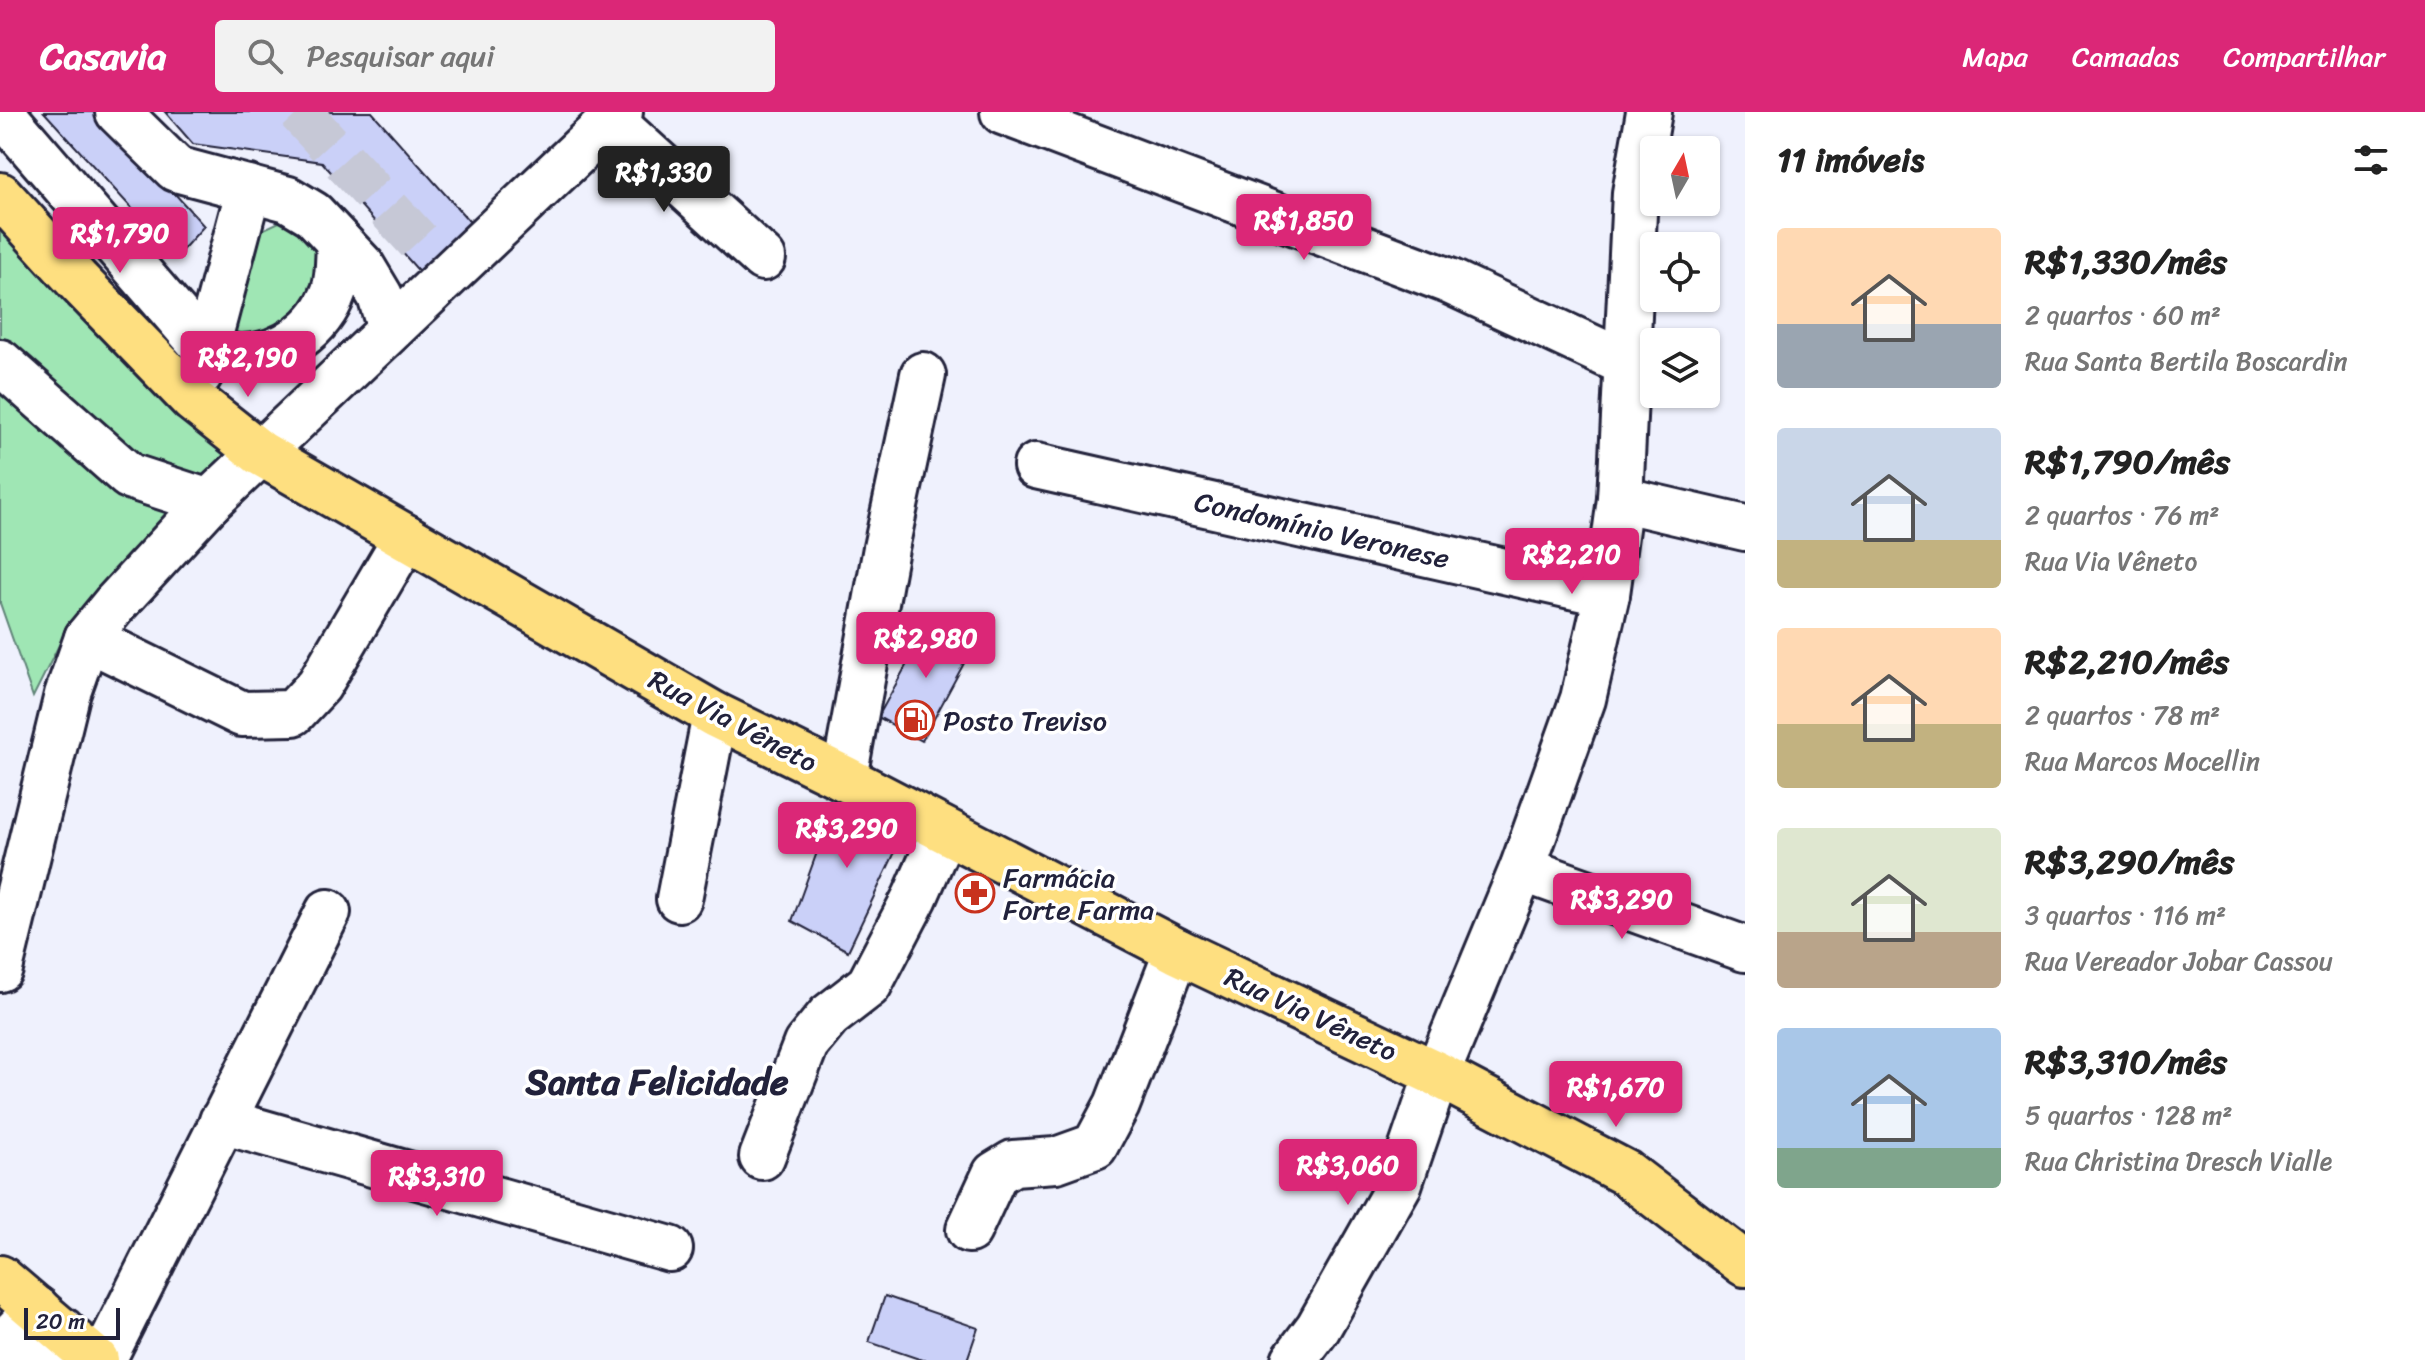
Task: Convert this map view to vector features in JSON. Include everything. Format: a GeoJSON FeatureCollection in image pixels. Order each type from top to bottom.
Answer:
{"type":"FeatureCollection","features":[{"type":"Feature","properties":{"kind":"main road","name":"Rua Via Vêneto"},"geometry":{"type":"LineString","coordinates":[[0,195],[193,400],[260,453],[715,715],[844,778],[1177,951],[1437,1074],[1626,1173],[1745,1264]]}},
{"type":"Feature","properties":{"kind":"main road"},"geometry":{"type":"LineString","coordinates":[[0,1278],[45,1333],[96,1360]]}},
{"type":"Feature","properties":{"kind":"street"},"geometry":{"type":"LineString","coordinates":[[1,112],[207,351],[243,357],[272,352],[298,339],[319,318],[333,292],[339,242]]}},
{"type":"Feature","properties":{"kind":"street"},"geometry":{"type":"LineString","coordinates":[[118,112],[176,169],[300,205],[326,225],[362,266],[380,296],[390,329]]}},
{"type":"Feature","properties":{"kind":"street"},"geometry":{"type":"LineString","coordinates":[[1003,112],[1449,281],[1625,363]]}},
{"type":"Feature","properties":{"kind":"street"},"geometry":{"type":"LineString","coordinates":[[1294,1360],[1318,1328],[1399,1185],[1437,1074],[1522,869],[1583,699],[1607,594],[1620,499],[1635,193],[1649,112]]}},
{"type":"Feature","properties":{"kind":"street"},"geometry":{"type":"LineString","coordinates":[[0,969],[67,695],[87,638],[209,502],[390,329],[443,270],[616,116],[763,258]]}},
{"type":"Feature","properties":{"kind":"street"},"geometry":{"type":"LineString","coordinates":[[193,400],[249,188]]}},
{"type":"Feature","properties":{"kind":"street"},"geometry":{"type":"LineString","coordinates":[[0,362],[129,476],[209,502]]}},
{"type":"Feature","properties":{"kind":"street"},"geometry":{"type":"LineString","coordinates":[[844,778],[876,601],[923,375]]}},
{"type":"Feature","properties":{"kind":"street","name":"Condomínio Veronese"},"geometry":{"type":"LineString","coordinates":[[1036,466],[1607,594]]}},
{"type":"Feature","properties":{"kind":"street"},"geometry":{"type":"LineString","coordinates":[[1620,499],[1745,528]]}},
{"type":"Feature","properties":{"kind":"street"},"geometry":{"type":"LineString","coordinates":[[87,638],[242,714],[293,713],[319,685],[406,537]]}},
{"type":"Feature","properties":{"kind":"street"},"geometry":{"type":"LineString","coordinates":[[679,899],[715,715]]}},
{"type":"Feature","properties":{"kind":"street"},"geometry":{"type":"LineString","coordinates":[[762,1157],[806,1044],[829,1016],[869,985],[915,897],[944,831]]}},
{"type":"Feature","properties":{"kind":"street"},"geometry":{"type":"LineString","coordinates":[[1522,869],[1745,949]]}},
{"type":"Feature","properties":{"kind":"street"},"geometry":{"type":"LineString","coordinates":[[103,1360],[328,912]]}},
{"type":"Feature","properties":{"kind":"street"},"geometry":{"type":"LineString","coordinates":[[969,1230],[995,1174],[1013,1163],[1056,1160],[1095,1146],[1117,1105],[1177,951]]}},
{"type":"Feature","properties":{"kind":"street"},"geometry":{"type":"LineString","coordinates":[[222,1121],[670,1249]]}},
{"type":"Feature","properties":{"kind":"street"},"geometry":{"type":"LineString","coordinates":[[0,1348],[45,1333]]}},
{"type":"Feature","properties":{"kind":"green space"},"geometry":{"type":"Polygon","coordinates":[[[0,214],[233,455],[72,619],[33,697],[0,603],[0,214]]]}},
{"type":"Feature","properties":{"kind":"green space"},"geometry":{"type":"Polygon","coordinates":[[[279,222],[301,227],[319,253],[316,297],[264,339],[232,335],[254,240],[262,230],[279,222]]]}},
{"type":"Feature","properties":{"kind":"building"},"geometry":{"type":"Polygon","coordinates":[[[44,112],[101,112],[204,226],[176,257],[44,112]]]}},
{"type":"Feature","properties":{"kind":"building"},"geometry":{"type":"Polygon","coordinates":[[[165,112],[372,112],[477,230],[424,277],[322,162],[193,144],[165,112]]]}},
{"type":"Feature","properties":{"kind":"building"},"geometry":{"type":"Polygon","coordinates":[[[931,620],[975,643],[922,741],[878,717],[931,620]]]}},
{"type":"Feature","properties":{"kind":"building"},"geometry":{"type":"Polygon","coordinates":[[[840,789],[906,829],[848,951],[792,921],[840,789]]]}},
{"type":"Feature","properties":{"kind":"building"},"geometry":{"type":"Polygon","coordinates":[[[885,1296],[978,1328],[967,1360],[922,1360],[869,1342],[885,1296]]]}},
{"type":"Feature","properties":{"kind":"tunnel"},"geometry":{"type":"LineString","coordinates":[[299,112],[439,264]]}},
{"type":"Feature","properties":{"kind":"place","name":"Posto Treviso"},"geometry":{"type":"Point","coordinates":[915,720]}},
{"type":"Feature","properties":{"kind":"place","name":"Farmácia Forte Farma"},"geometry":{"type":"Point","coordinates":[975,893]}},
{"type":"Feature","properties":{"kind":"district","name":"Santa Felicidade"},"geometry":{"type":"Point","coordinates":[657,1082]}}]}
